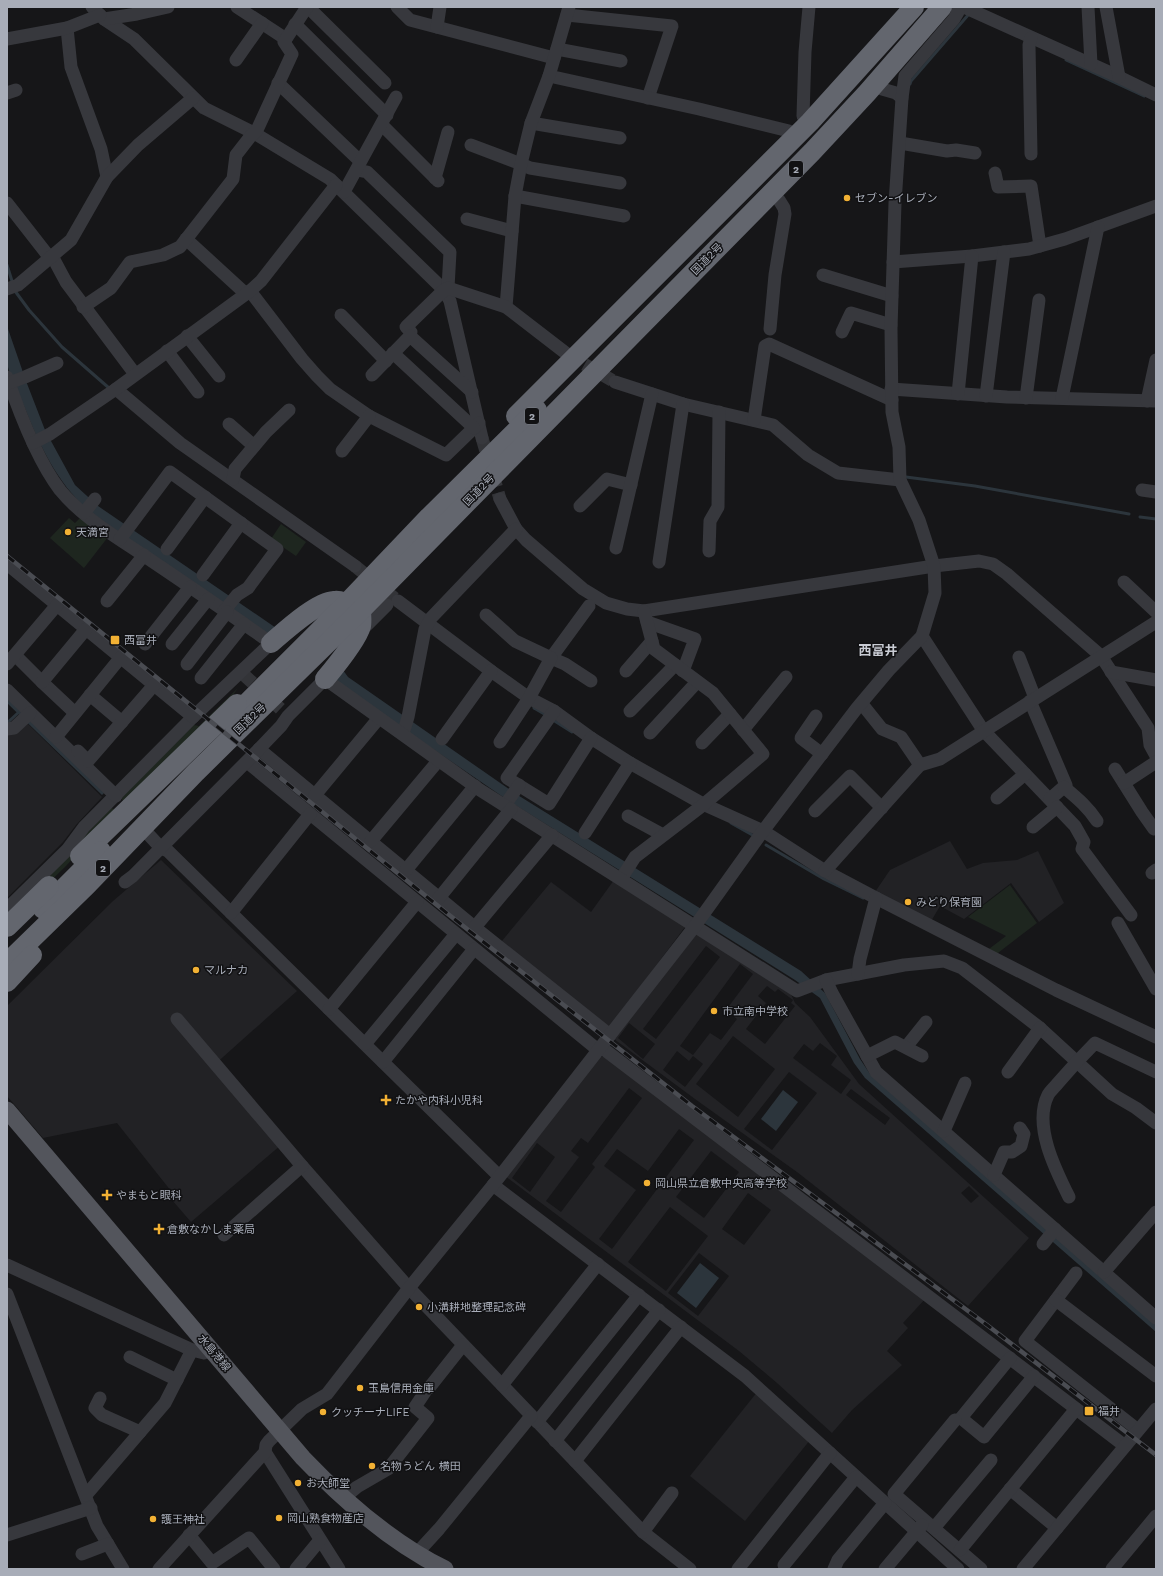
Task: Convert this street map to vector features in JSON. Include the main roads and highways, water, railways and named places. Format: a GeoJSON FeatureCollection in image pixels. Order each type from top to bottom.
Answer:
{"type":"FeatureCollection","features":[{"type":"Feature","properties":{"kind":"highway"},"geometry":{"type":"LineString","coordinates":[[429,517],[504,428],[810,122],[914,7]]}},
{"type":"Feature","properties":{"kind":"highway","name":"国道2号"},"geometry":{"type":"LineString","coordinates":[[7,963],[87,885],[266,683],[354,606],[486,482],[803,144],[926,7]]}},
{"type":"Feature","properties":{"kind":"highway","name":"国道2号"},"geometry":{"type":"LineString","coordinates":[[7,944],[192,767],[332,639],[354,606],[429,517],[639,319],[812,152],[872,88],[942,7]]}},
{"type":"Feature","properties":{"kind":"highway"},"geometry":{"type":"LineString","coordinates":[[486,482],[510,470],[596,386],[779,200],[882,89],[952,7]]}},
{"type":"Feature","properties":{"kind":"highway"},"geometry":{"type":"LineString","coordinates":[[790,142],[808,170]]}},
{"type":"Feature","properties":{"kind":"highway"},"geometry":{"type":"LineString","coordinates":[[271,643],[289,627],[322,605],[335,601],[354,606],[362,624],[328,681]]}},
{"type":"Feature","properties":{"kind":"highway"},"geometry":{"type":"LineString","coordinates":[[7,982],[59,926],[155,841],[227,756],[282,697],[332,639]]}},
{"type":"Feature","properties":{"kind":"highway"},"geometry":{"type":"LineString","coordinates":[[7,927],[118,802],[233,706],[266,683]]}},
{"type":"Feature","properties":{"kind":"main road","name":"水島港線"},"geometry":{"type":"LineString","coordinates":[[7,1110],[280,1431],[321,1476],[369,1518],[417,1553],[445,1569]]}},
{"type":"Feature","properties":{"kind":"waterway"},"geometry":{"type":"LineString","coordinates":[[910,84],[969,14]]}},
{"type":"Feature","properties":{"kind":"waterway"},"geometry":{"type":"LineString","coordinates":[[1066,60],[1144,96]]}},
{"type":"Feature","properties":{"kind":"waterway"},"geometry":{"type":"LineString","coordinates":[[7,265],[12,281]]}},
{"type":"Feature","properties":{"kind":"waterway"},"geometry":{"type":"LineString","coordinates":[[15,291],[29,310],[62,347],[109,388]]}},
{"type":"Feature","properties":{"kind":"waterway"},"geometry":{"type":"LineString","coordinates":[[906,477],[975,486],[1129,514]]}},
{"type":"Feature","properties":{"kind":"waterway"},"geometry":{"type":"LineString","coordinates":[[1140,517],[1156,519]]}},
{"type":"Feature","properties":{"kind":"waterway"},"geometry":{"type":"LineString","coordinates":[[534,708],[546,715]]}},
{"type":"Feature","properties":{"kind":"waterway"},"geometry":{"type":"LineString","coordinates":[[7,723],[19,712]]}},
{"type":"Feature","properties":{"kind":"waterway"},"geometry":{"type":"LineString","coordinates":[[553,720],[572,732]]}},
{"type":"Feature","properties":{"kind":"waterway"},"geometry":{"type":"LineString","coordinates":[[731,823],[756,837]]}},
{"type":"Feature","properties":{"kind":"waterway"},"geometry":{"type":"LineString","coordinates":[[766,845],[824,879],[863,898]]}},
{"type":"Feature","properties":{"kind":"tunnel"},"geometry":{"type":"LineString","coordinates":[[568,355],[615,382]]}},
{"type":"Feature","properties":{"kind":"tunnel"},"geometry":{"type":"LineString","coordinates":[[482,438],[500,499]]}},
{"type":"Feature","properties":{"kind":"tunnel"},"geometry":{"type":"LineString","coordinates":[[355,566],[398,601]]}},
{"type":"Feature","properties":{"kind":"tunnel"},"geometry":{"type":"LineString","coordinates":[[243,674],[286,714]]}},
{"type":"Feature","properties":{"kind":"railway"},"geometry":{"type":"LineString","coordinates":[[7,556],[448,914],[692,1106],[987,1325],[1156,1455]]}},
{"type":"Feature","properties":{"kind":"place","name":"セブン-イレブン"},"geometry":{"type":"Point","coordinates":[847,198]}},
{"type":"Feature","properties":{"kind":"place","name":"天満宮"},"geometry":{"type":"Point","coordinates":[68,532]}},
{"type":"Feature","properties":{"kind":"place","name":"西富井"},"geometry":{"type":"Point","coordinates":[115,640]}},
{"type":"Feature","properties":{"kind":"place","name":"みどり保育園"},"geometry":{"type":"Point","coordinates":[908,902]}},
{"type":"Feature","properties":{"kind":"place","name":"マルナカ"},"geometry":{"type":"Point","coordinates":[196,970]}},
{"type":"Feature","properties":{"kind":"place","name":"市立南中学校"},"geometry":{"type":"Point","coordinates":[714,1011]}},
{"type":"Feature","properties":{"kind":"place","name":"たかや内科小児科"},"geometry":{"type":"Point","coordinates":[386,1100]}},
{"type":"Feature","properties":{"kind":"place","name":"岡山県立倉敷中央高等学校"},"geometry":{"type":"Point","coordinates":[647,1183]}},
{"type":"Feature","properties":{"kind":"place","name":"やまもと眼科"},"geometry":{"type":"Point","coordinates":[107,1195]}},
{"type":"Feature","properties":{"kind":"place","name":"倉敷なかしま薬局"},"geometry":{"type":"Point","coordinates":[159,1229]}},
{"type":"Feature","properties":{"kind":"place","name":"小溝耕地整理記念碑"},"geometry":{"type":"Point","coordinates":[419,1307]}},
{"type":"Feature","properties":{"kind":"place","name":"玉島信用金庫"},"geometry":{"type":"Point","coordinates":[360,1388]}},
{"type":"Feature","properties":{"kind":"place","name":"福井"},"geometry":{"type":"Point","coordinates":[1089,1411]}},
{"type":"Feature","properties":{"kind":"place","name":"クッチーナLIFE"},"geometry":{"type":"Point","coordinates":[323,1412]}},
{"type":"Feature","properties":{"kind":"place","name":"名物うどん 横田"},"geometry":{"type":"Point","coordinates":[372,1466]}},
{"type":"Feature","properties":{"kind":"place","name":"お大師堂"},"geometry":{"type":"Point","coordinates":[298,1483]}},
{"type":"Feature","properties":{"kind":"place","name":"岡山熟食物産店"},"geometry":{"type":"Point","coordinates":[279,1518]}},
{"type":"Feature","properties":{"kind":"place","name":"護王神社"},"geometry":{"type":"Point","coordinates":[153,1519]}},
{"type":"Feature","properties":{"kind":"district","name":"西富井"},"geometry":{"type":"Point","coordinates":[878,650]}}]}
